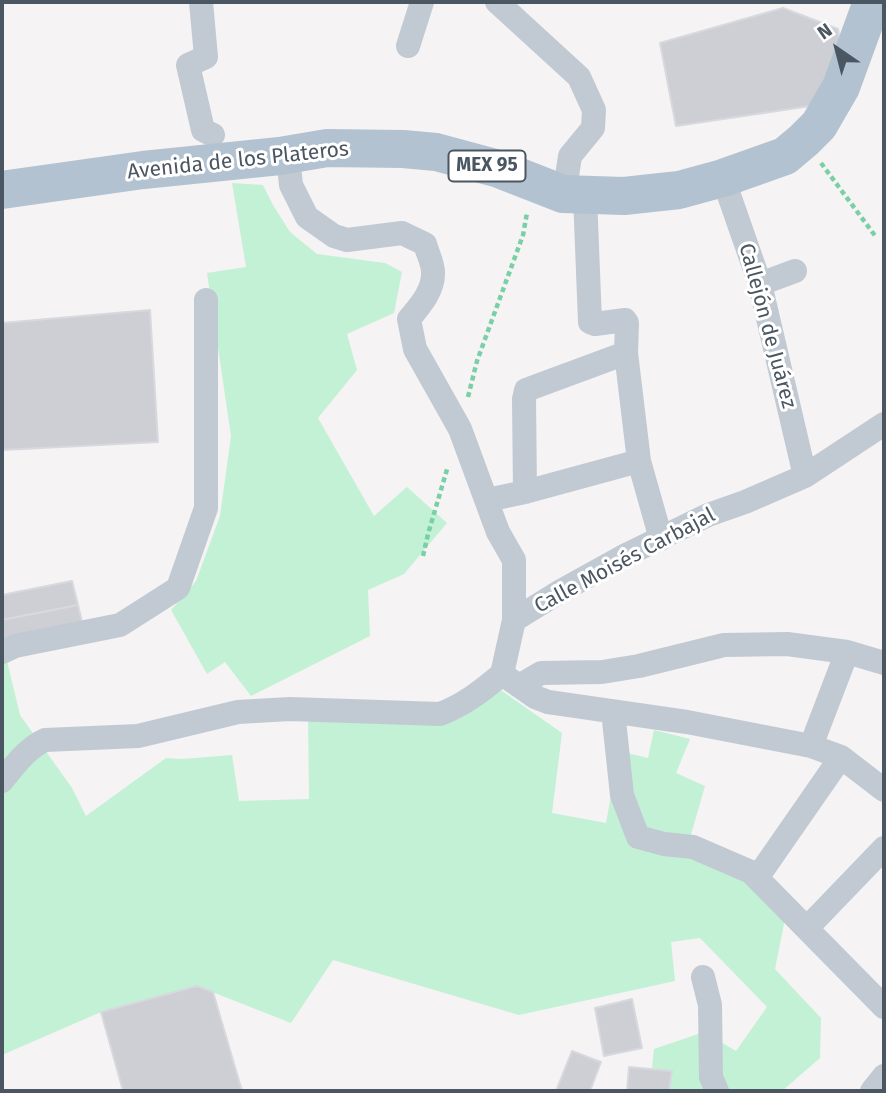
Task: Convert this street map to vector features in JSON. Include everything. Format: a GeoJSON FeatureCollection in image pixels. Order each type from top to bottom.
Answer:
{"type":"FeatureCollection","features":[{"type":"Feature","properties":{"kind":"main road","name":"Avenida de los Plateros"},"geometry":{"type":"LineString","coordinates":[[2,190],[327,148],[436,152],[561,187],[624,196],[678,190],[723,178],[785,156],[804,140],[819,125],[841,87],[872,2]]}},
{"type":"Feature","properties":{"kind":"street"},"geometry":{"type":"LineString","coordinates":[[201,2],[206,57],[188,65],[203,130],[213,135]]}},
{"type":"Feature","properties":{"kind":"street"},"geometry":{"type":"LineString","coordinates":[[408,46],[422,2]]}},
{"type":"Feature","properties":{"kind":"street"},"geometry":{"type":"LineString","coordinates":[[497,2],[579,77],[594,110],[593,128],[570,156],[561,187],[590,322],[595,324],[625,320],[627,323],[626,353],[639,461],[661,539]]}},
{"type":"Feature","properties":{"kind":"street"},"geometry":{"type":"LineString","coordinates":[[288,155],[290,185],[307,217],[334,236],[347,240],[402,233],[425,243],[433,272],[421,305],[410,319],[415,348],[460,429],[498,532],[514,560],[514,620]]}},
{"type":"Feature","properties":{"kind":"street","name":"Callejón de Juárez"},"geometry":{"type":"LineString","coordinates":[[723,178],[760,284],[805,476]]}},
{"type":"Feature","properties":{"kind":"street"},"geometry":{"type":"LineString","coordinates":[[760,284],[795,271]]}},
{"type":"Feature","properties":{"kind":"street"},"geometry":{"type":"LineString","coordinates":[[2,652],[15,646],[120,625],[178,588],[206,508],[206,300]]}},
{"type":"Feature","properties":{"kind":"street"},"geometry":{"type":"LineString","coordinates":[[524,492],[526,390],[626,353]]}},
{"type":"Feature","properties":{"kind":"street","name":"Calle Moisés Carbajal"},"geometry":{"type":"LineString","coordinates":[[511,680],[514,620],[626,555],[708,514],[745,502],[805,476],[884,424]]}},
{"type":"Feature","properties":{"kind":"street"},"geometry":{"type":"LineString","coordinates":[[487,499],[524,492],[639,461]]}},
{"type":"Feature","properties":{"kind":"street"},"geometry":{"type":"LineString","coordinates":[[2,781],[22,756],[45,740],[138,736],[238,712],[290,709],[440,714],[511,680],[541,673],[602,672],[639,666],[724,645],[787,644],[847,652],[884,663]]}},
{"type":"Feature","properties":{"kind":"street"},"geometry":{"type":"LineString","coordinates":[[811,746],[847,652]]}},
{"type":"Feature","properties":{"kind":"street"},"geometry":{"type":"LineString","coordinates":[[511,680],[548,702],[687,722],[811,746],[841,757],[884,790]]}},
{"type":"Feature","properties":{"kind":"street"},"geometry":{"type":"LineString","coordinates":[[612,710],[622,795],[638,837],[664,844],[693,847],[751,872],[884,1007]]}},
{"type":"Feature","properties":{"kind":"street"},"geometry":{"type":"LineString","coordinates":[[757,878],[841,757]]}},
{"type":"Feature","properties":{"kind":"street"},"geometry":{"type":"LineString","coordinates":[[807,928],[884,848]]}},
{"type":"Feature","properties":{"kind":"street"},"geometry":{"type":"LineString","coordinates":[[703,977],[710,1005],[711,1077],[717,1091]]}},
{"type":"Feature","properties":{"kind":"street"},"geometry":{"type":"LineString","coordinates":[[872,1091],[884,1076]]}},
{"type":"Feature","properties":{"kind":"path"},"geometry":{"type":"LineString","coordinates":[[804,140],[876,237]]}},
{"type":"Feature","properties":{"kind":"path"},"geometry":{"type":"LineString","coordinates":[[423,556],[477,361],[523,235],[561,187]]}},
{"type":"Feature","properties":{"kind":"green space"},"geometry":{"type":"Polygon","coordinates":[[[232,183],[263,185],[290,232],[317,254],[385,263],[402,272],[394,313],[347,334],[357,370],[318,418],[374,516],[407,487],[447,523],[404,574],[368,590],[370,636],[251,696],[225,662],[207,674],[171,610],[196,581],[220,516],[231,436],[207,273],[246,267],[232,183]]]}},
{"type":"Feature","properties":{"kind":"green space"},"geometry":{"type":"Polygon","coordinates":[[[7,661],[20,715],[72,788],[86,816],[166,758],[232,755],[239,801],[309,799],[308,713],[450,721],[492,684],[562,733],[552,813],[606,823],[619,751],[648,758],[654,730],[690,739],[676,773],[705,786],[690,838],[787,909],[775,969],[821,1018],[820,1058],[782,1091],[669,1091],[672,1072],[652,1068],[654,1049],[704,1032],[736,1051],[767,1007],[700,938],[671,942],[675,981],[519,1015],[333,960],[291,1023],[197,986],[101,1012],[2,1055],[2,663],[7,661]]]}},
{"type":"Feature","properties":{"kind":"building"},"geometry":{"type":"Polygon","coordinates":[[[783,8],[838,29],[843,61],[824,104],[676,126],[660,43],[783,8]]]}},
{"type":"Feature","properties":{"kind":"building"},"geometry":{"type":"Polygon","coordinates":[[[150,310],[158,442],[2,450],[2,323],[150,310]]]}},
{"type":"Feature","properties":{"kind":"building"},"geometry":{"type":"Polygon","coordinates":[[[72,581],[78,605],[2,620],[2,595],[72,581]]]}},
{"type":"Feature","properties":{"kind":"building"},"geometry":{"type":"Polygon","coordinates":[[[78,605],[83,626],[2,643],[2,620],[78,605]]]}},
{"type":"Feature","properties":{"kind":"building"},"geometry":{"type":"Polygon","coordinates":[[[197,986],[213,992],[242,1091],[123,1091],[101,1012],[197,986]]]}},
{"type":"Feature","properties":{"kind":"building"},"geometry":{"type":"Polygon","coordinates":[[[632,999],[642,1048],[604,1056],[595,1008],[632,999]]]}},
{"type":"Feature","properties":{"kind":"building"},"geometry":{"type":"Polygon","coordinates":[[[572,1051],[601,1062],[590,1091],[556,1091],[572,1051]]]}},
{"type":"Feature","properties":{"kind":"building"},"geometry":{"type":"Polygon","coordinates":[[[629,1067],[672,1071],[669,1091],[627,1091],[629,1067]]]}}]}
